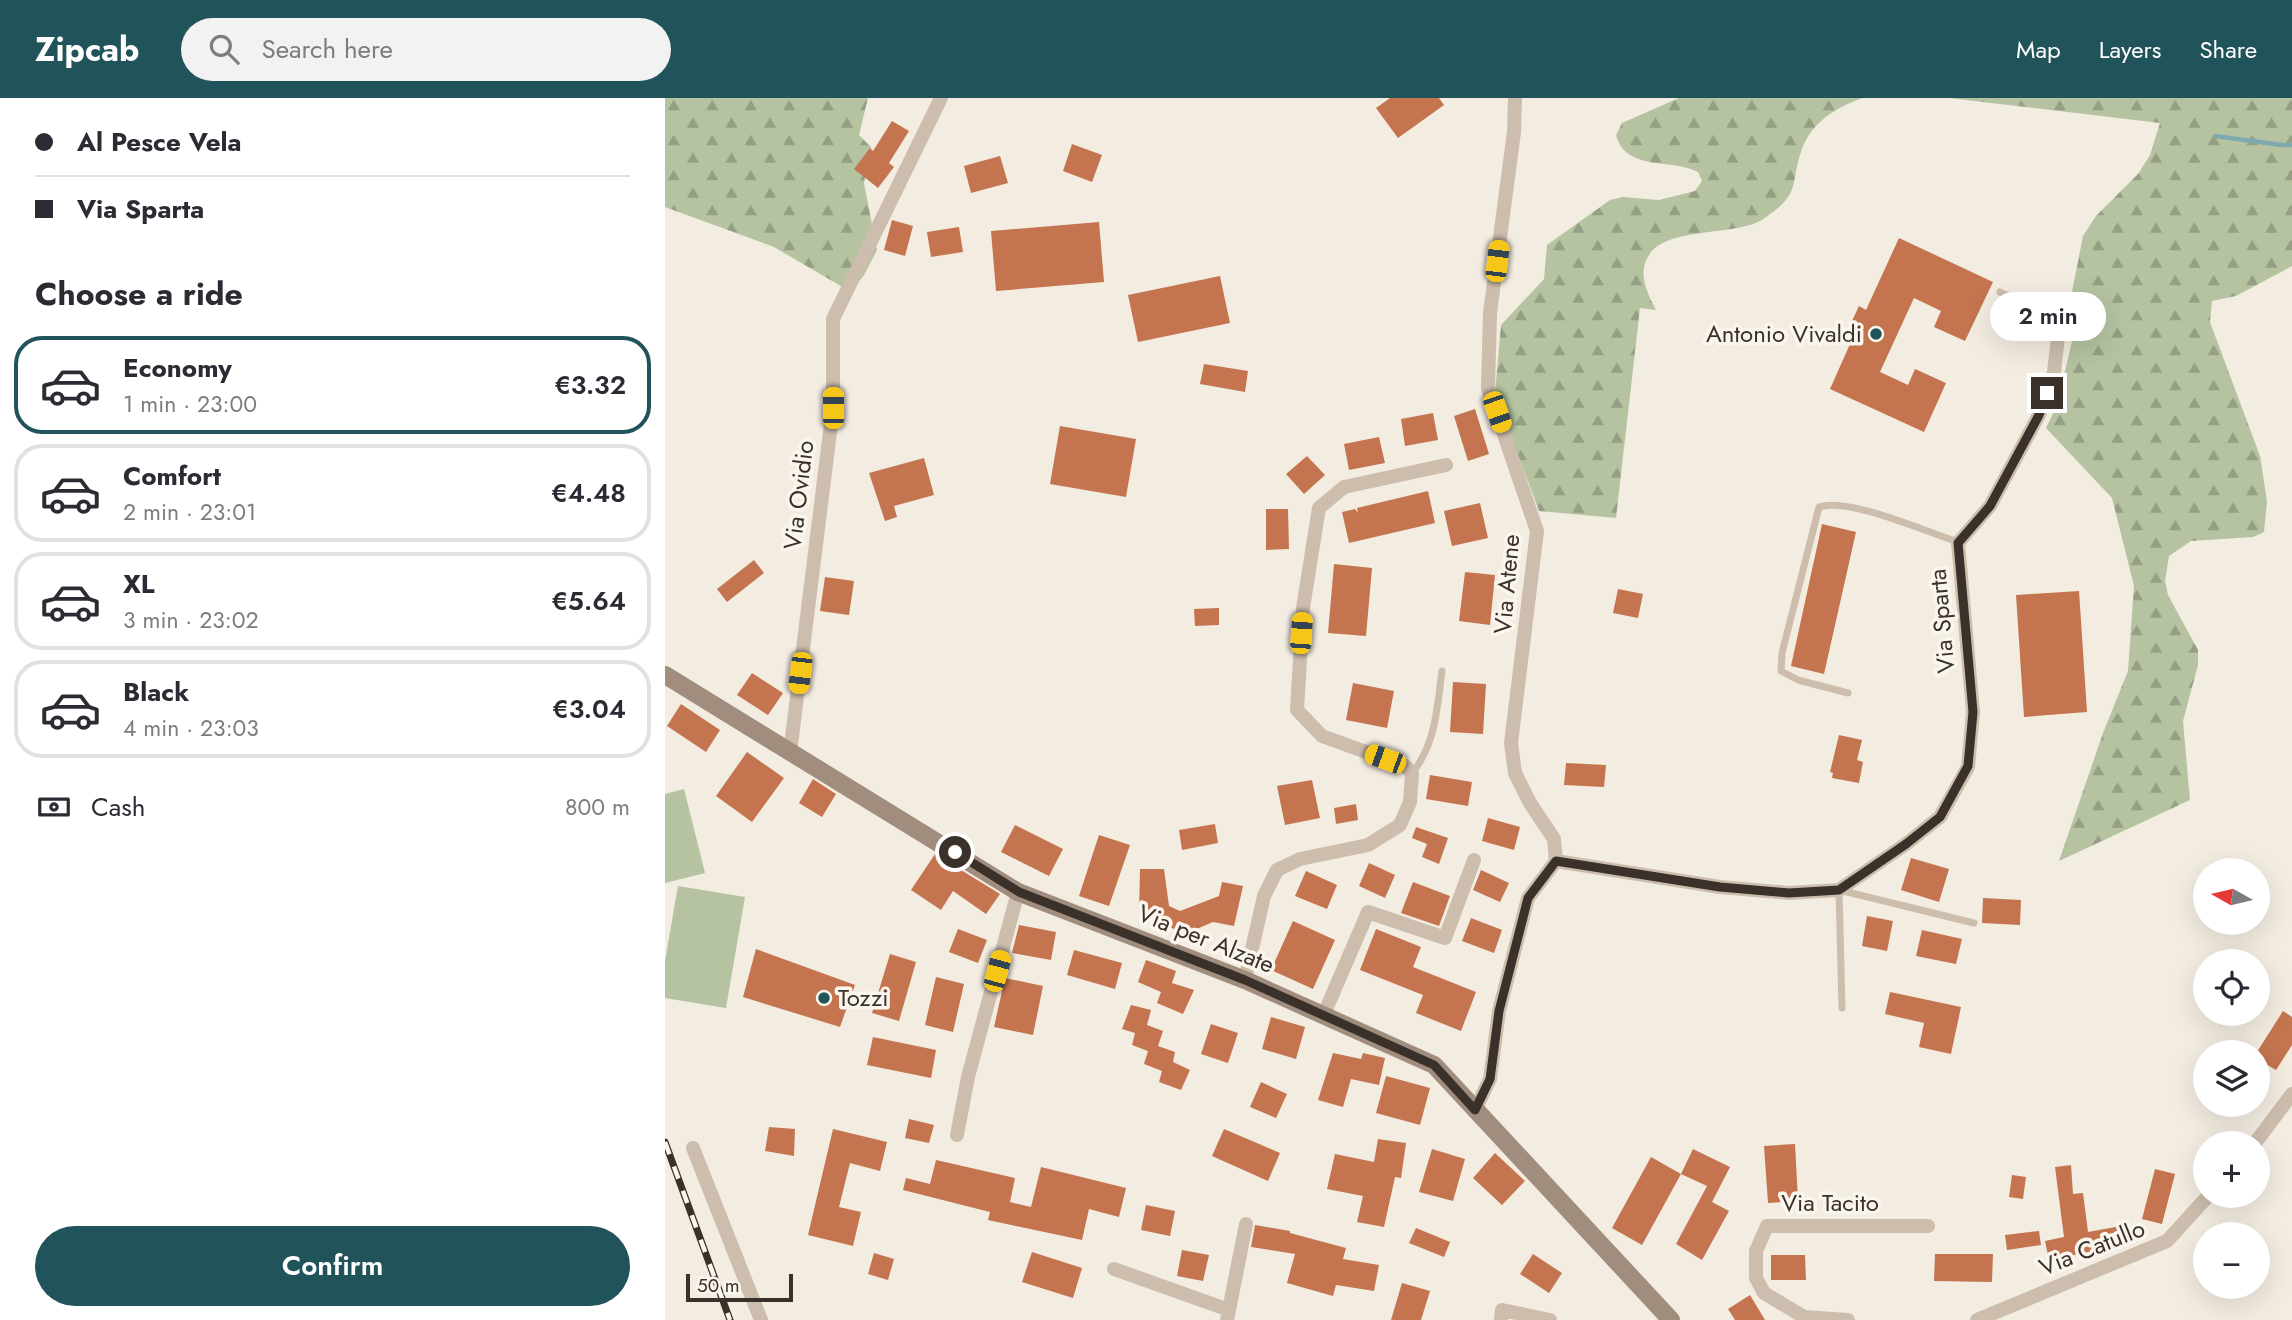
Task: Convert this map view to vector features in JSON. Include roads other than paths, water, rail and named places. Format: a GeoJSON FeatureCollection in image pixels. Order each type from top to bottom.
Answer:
{"type":"FeatureCollection","features":[{"type":"Feature","properties":{"kind":"street","name":"Via Ovidio"},"geometry":{"type":"LineString","coordinates":[[790,753],[833,408],[833,319],[941,98]]}},
{"type":"Feature","properties":{"kind":"street","name":"Via Atene"},"geometry":{"type":"LineString","coordinates":[[1514,98],[1514,132],[1490,313],[1488,388],[1537,531],[1511,743],[1515,773],[1530,803],[1554,839],[1556,861]]}},
{"type":"Feature","properties":{"kind":"street","name":"Via Sparta"},"geometry":{"type":"LineString","coordinates":[[1839,890],[1940,817],[1968,766],[1973,712],[1958,543],[1990,506],[2039,415],[2055,372],[2058,337],[2056,317]]}},
{"type":"Feature","properties":{"kind":"street"},"geometry":{"type":"LineString","coordinates":[[1245,980],[1264,896],[1277,870],[1300,859],[1368,845],[1400,825],[1411,802],[1412,773],[1405,766],[1322,736],[1297,710],[1303,608],[1319,508],[1344,487],[1446,465]]}},
{"type":"Feature","properties":{"kind":"street","name":"Via per Alzate"},"geometry":{"type":"LineString","coordinates":[[665,675],[1019,892],[1245,980],[1434,1065],[1671,1320]]}},
{"type":"Feature","properties":{"kind":"street"},"geometry":{"type":"LineString","coordinates":[[1324,1014],[1368,912],[1445,938],[1474,860]]}},
{"type":"Feature","properties":{"kind":"street"},"geometry":{"type":"LineString","coordinates":[[1475,1110],[1490,1079],[1499,1011],[1528,898],[1556,861],[1734,888],[1789,893],[1839,890]]}},
{"type":"Feature","properties":{"kind":"street"},"geometry":{"type":"LineString","coordinates":[[957,1135],[968,1077],[1019,892]]}},
{"type":"Feature","properties":{"kind":"street"},"geometry":{"type":"LineString","coordinates":[[2264,1131],[2292,1094]]}},
{"type":"Feature","properties":{"kind":"street"},"geometry":{"type":"LineString","coordinates":[[693,1148],[761,1320]]}},
{"type":"Feature","properties":{"kind":"street","name":"Via Catullo"},"geometry":{"type":"LineString","coordinates":[[1977,1320],[2167,1241],[2197,1208]]}},
{"type":"Feature","properties":{"kind":"street"},"geometry":{"type":"LineString","coordinates":[[1114,1269],[1228,1315],[1246,1224]]}},
{"type":"Feature","properties":{"kind":"street","name":"Via Tacito"},"geometry":{"type":"LineString","coordinates":[[1847,1320],[1804,1317],[1765,1293],[1756,1278],[1755,1251],[1767,1226],[1928,1226]]}},
{"type":"Feature","properties":{"kind":"street"},"geometry":{"type":"LineString","coordinates":[[1501,1320],[1502,1310],[1550,1320]]}},
{"type":"Feature","properties":{"kind":"lane"},"geometry":{"type":"LineString","coordinates":[[2000,292],[2030,307],[2058,337]]}},
{"type":"Feature","properties":{"kind":"lane"},"geometry":{"type":"LineString","coordinates":[[1848,693],[1798,680],[1781,671],[1780,666],[1819,507],[1847,506],[1872,512],[1958,543]]}},
{"type":"Feature","properties":{"kind":"lane"},"geometry":{"type":"LineString","coordinates":[[1412,773],[1424,758],[1434,730],[1442,671]]}},
{"type":"Feature","properties":{"kind":"lane"},"geometry":{"type":"LineString","coordinates":[[1842,1009],[1839,890],[1974,923]]}},
{"type":"Feature","properties":{"kind":"waterway"},"geometry":{"type":"LineString","coordinates":[[2215,136],[2292,145]]}},
{"type":"Feature","properties":{"kind":"railway"},"geometry":{"type":"LineString","coordinates":[[665,1142],[730,1320]]}},
{"type":"Feature","properties":{"kind":"place","name":"Antonio Vivaldi"},"geometry":{"type":"Point","coordinates":[1876,334]}},
{"type":"Feature","properties":{"kind":"place","name":"Tozzi"},"geometry":{"type":"Point","coordinates":[824,998]}}]}
